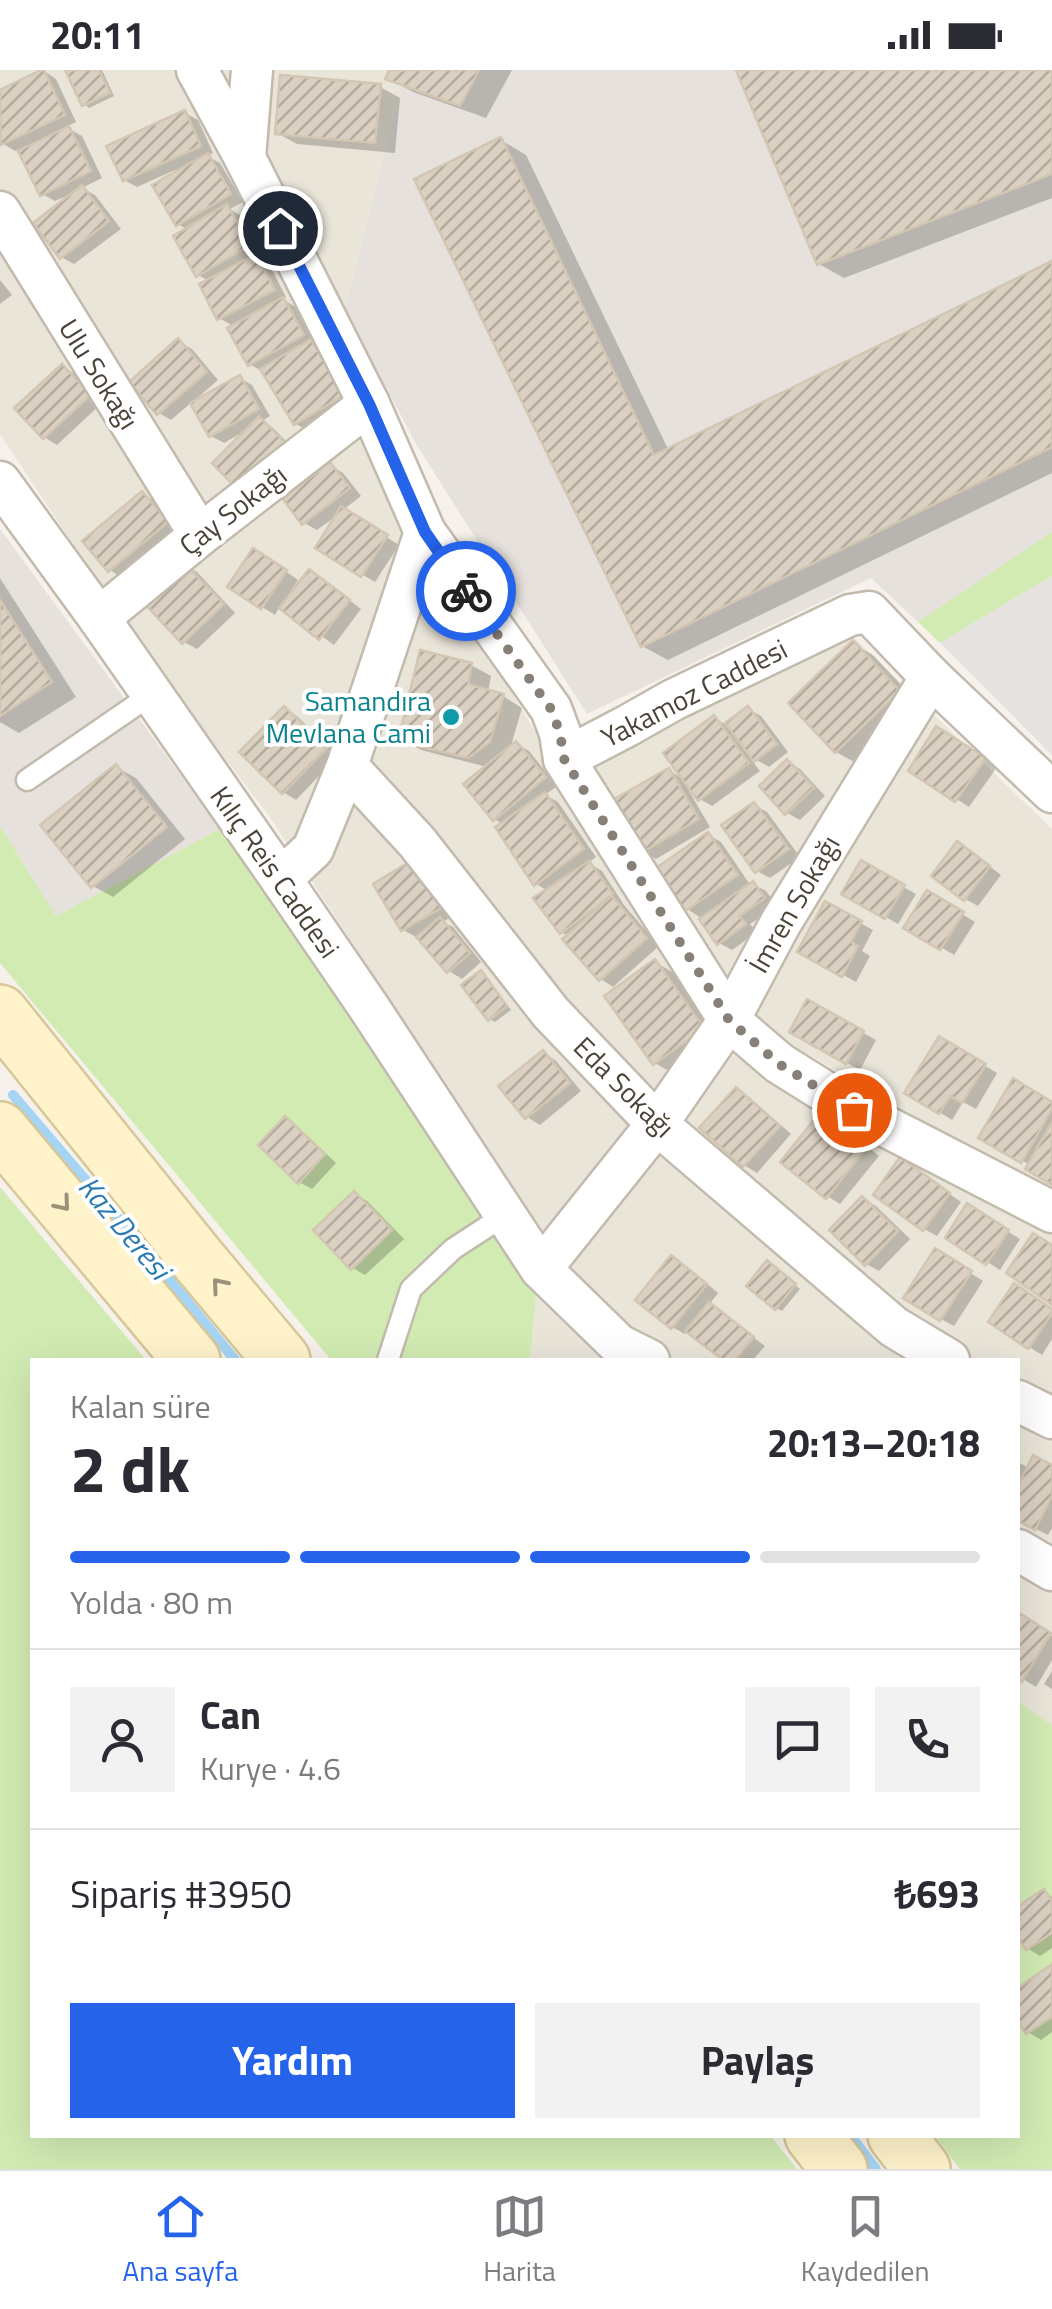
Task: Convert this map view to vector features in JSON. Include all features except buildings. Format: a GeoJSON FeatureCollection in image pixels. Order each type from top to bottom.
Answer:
{"type":"FeatureCollection","features":[{"type":"Feature","properties":{"kind":"main road"},"geometry":{"type":"LineString","coordinates":[[0,1013],[280,1358]]}},
{"type":"Feature","properties":{"kind":"main road"},"geometry":{"type":"LineString","coordinates":[[0,1130],[190,1358]]}},
{"type":"Feature","properties":{"kind":"main road"},"geometry":{"type":"LineString","coordinates":[[815,2138],[839,2169]]}},
{"type":"Feature","properties":{"kind":"main road"},"geometry":{"type":"LineString","coordinates":[[898,2138],[922,2169]]}},
{"type":"Feature","properties":{"kind":"street","name":"Yakamoz Caddesi"},"geometry":{"type":"LineString","coordinates":[[197,70],[369,404],[425,532],[551,709],[564,759],[673,700],[850,615],[868,612],[1052,792]]}},
{"type":"Feature","properties":{"kind":"street"},"geometry":{"type":"LineString","coordinates":[[245,158],[252,70]]}},
{"type":"Feature","properties":{"kind":"street","name":"Ulu Sokağı"},"geometry":{"type":"LineString","coordinates":[[0,212],[200,535]]}},
{"type":"Feature","properties":{"kind":"street","name":"Çay Sokağı"},"geometry":{"type":"LineString","coordinates":[[99,618],[369,404]]}},
{"type":"Feature","properties":{"kind":"street","name":"Kılıç Reis Caddesi"},"geometry":{"type":"LineString","coordinates":[[0,482],[281,878],[541,1269],[619,1345],[645,1358]]}},
{"type":"Feature","properties":{"kind":"street"},"geometry":{"type":"LineString","coordinates":[[281,878],[313,849],[347,766],[425,532]]}},
{"type":"Feature","properties":{"kind":"street","name":"İmren Sokağı"},"geometry":{"type":"LineString","coordinates":[[541,1269],[657,1124],[729,1020],[780,924],[931,676]]}},
{"type":"Feature","properties":{"kind":"street"},"geometry":{"type":"LineString","coordinates":[[564,759],[729,1020],[779,1064],[854,1110],[1052,1212]]}},
{"type":"Feature","properties":{"kind":"street","name":"Eda Sokağı"},"geometry":{"type":"LineString","coordinates":[[347,766],[417,842],[551,1013],[657,1124],[894,1327],[946,1358]]}},
{"type":"Feature","properties":{"kind":"street"},"geometry":{"type":"LineString","coordinates":[[1020,1402],[1052,1418]]}},
{"type":"Feature","properties":{"kind":"street"},"geometry":{"type":"LineString","coordinates":[[1020,1551],[1052,1570]]}},
{"type":"Feature","properties":{"kind":"lane"},"geometry":{"type":"LineString","coordinates":[[27,780],[152,694]]}},
{"type":"Feature","properties":{"kind":"lane"},"geometry":{"type":"LineString","coordinates":[[389,1358],[410,1289],[452,1249],[505,1215]]}},
{"type":"Feature","properties":{"kind":"shaded area"},"geometry":{"type":"Polygon","coordinates":[[[0,70],[174,70],[285,257],[402,512],[724,1043],[1052,1227],[1052,1725],[1020,1703],[1020,1358],[530,1358],[537,1285],[563,1263],[269,816],[146,654],[0,434],[0,70]]]}},
{"type":"Feature","properties":{"kind":"shaded area"},"geometry":{"type":"Polygon","coordinates":[[[207,70],[406,70],[345,309],[207,70]]]}},
{"type":"Feature","properties":{"kind":"shaded area"},"geometry":{"type":"Polygon","coordinates":[[[406,70],[1052,70],[1052,532],[918,622],[871,578],[587,714],[416,444],[345,309],[406,70]]]}},
{"type":"Feature","properties":{"kind":"shaded area"},"geometry":{"type":"Polygon","coordinates":[[[0,529],[220,829],[56,916],[0,826],[0,529]]]}},
{"type":"Feature","properties":{"kind":"shaded area"},"geometry":{"type":"Polygon","coordinates":[[[1052,576],[1052,755],[940,643],[1052,576]]]}},
{"type":"Feature","properties":{"kind":"shaded area"},"geometry":{"type":"Polygon","coordinates":[[[845,629],[1052,829],[1052,1196],[736,1012],[587,767],[845,629]]]}},
{"type":"Feature","properties":{"kind":"green space"},"geometry":{"type":"Polygon","coordinates":[[[1052,532],[1052,576],[940,643],[918,622],[1052,532]]]}},
{"type":"Feature","properties":{"kind":"green space"},"geometry":{"type":"Polygon","coordinates":[[[0,826],[56,916],[220,829],[537,1285],[530,1358],[329,1358],[0,963],[0,826]]]}},
{"type":"Feature","properties":{"kind":"green space"},"geometry":{"type":"Polygon","coordinates":[[[0,1187],[144,1358],[30,1358],[30,2138],[772,2138],[797,2169],[0,2169],[0,1187]]]}},
{"type":"Feature","properties":{"kind":"green space"},"geometry":{"type":"Polygon","coordinates":[[[1020,1703],[1052,1725],[1052,2169],[960,2169],[936,2138],[1020,2138],[1020,1703]]]}},
{"type":"Feature","properties":{"kind":"waterway","name":"Kaz Deresi"},"geometry":{"type":"LineString","coordinates":[[13,1095],[233,1358]]}},
{"type":"Feature","properties":{"kind":"waterway","name":"Kaz Deresi"},"geometry":{"type":"LineString","coordinates":[[852,2138],[876,2169]]}},
{"type":"Feature","properties":{"kind":"way so far"},"geometry":{"type":"LineString","coordinates":[[466,591],[551,709],[564,759],[729,1020],[779,1064],[854,1110]]}},
{"type":"Feature","properties":{"kind":"place","name":"Samandıra Mevlana Cami"},"geometry":{"type":"Point","coordinates":[451,717]}},
{"type":"Feature","properties":{"kind":"route"},"geometry":{"type":"LineString","coordinates":[[280,228],[369,404],[425,532],[466,591]]}}]}
